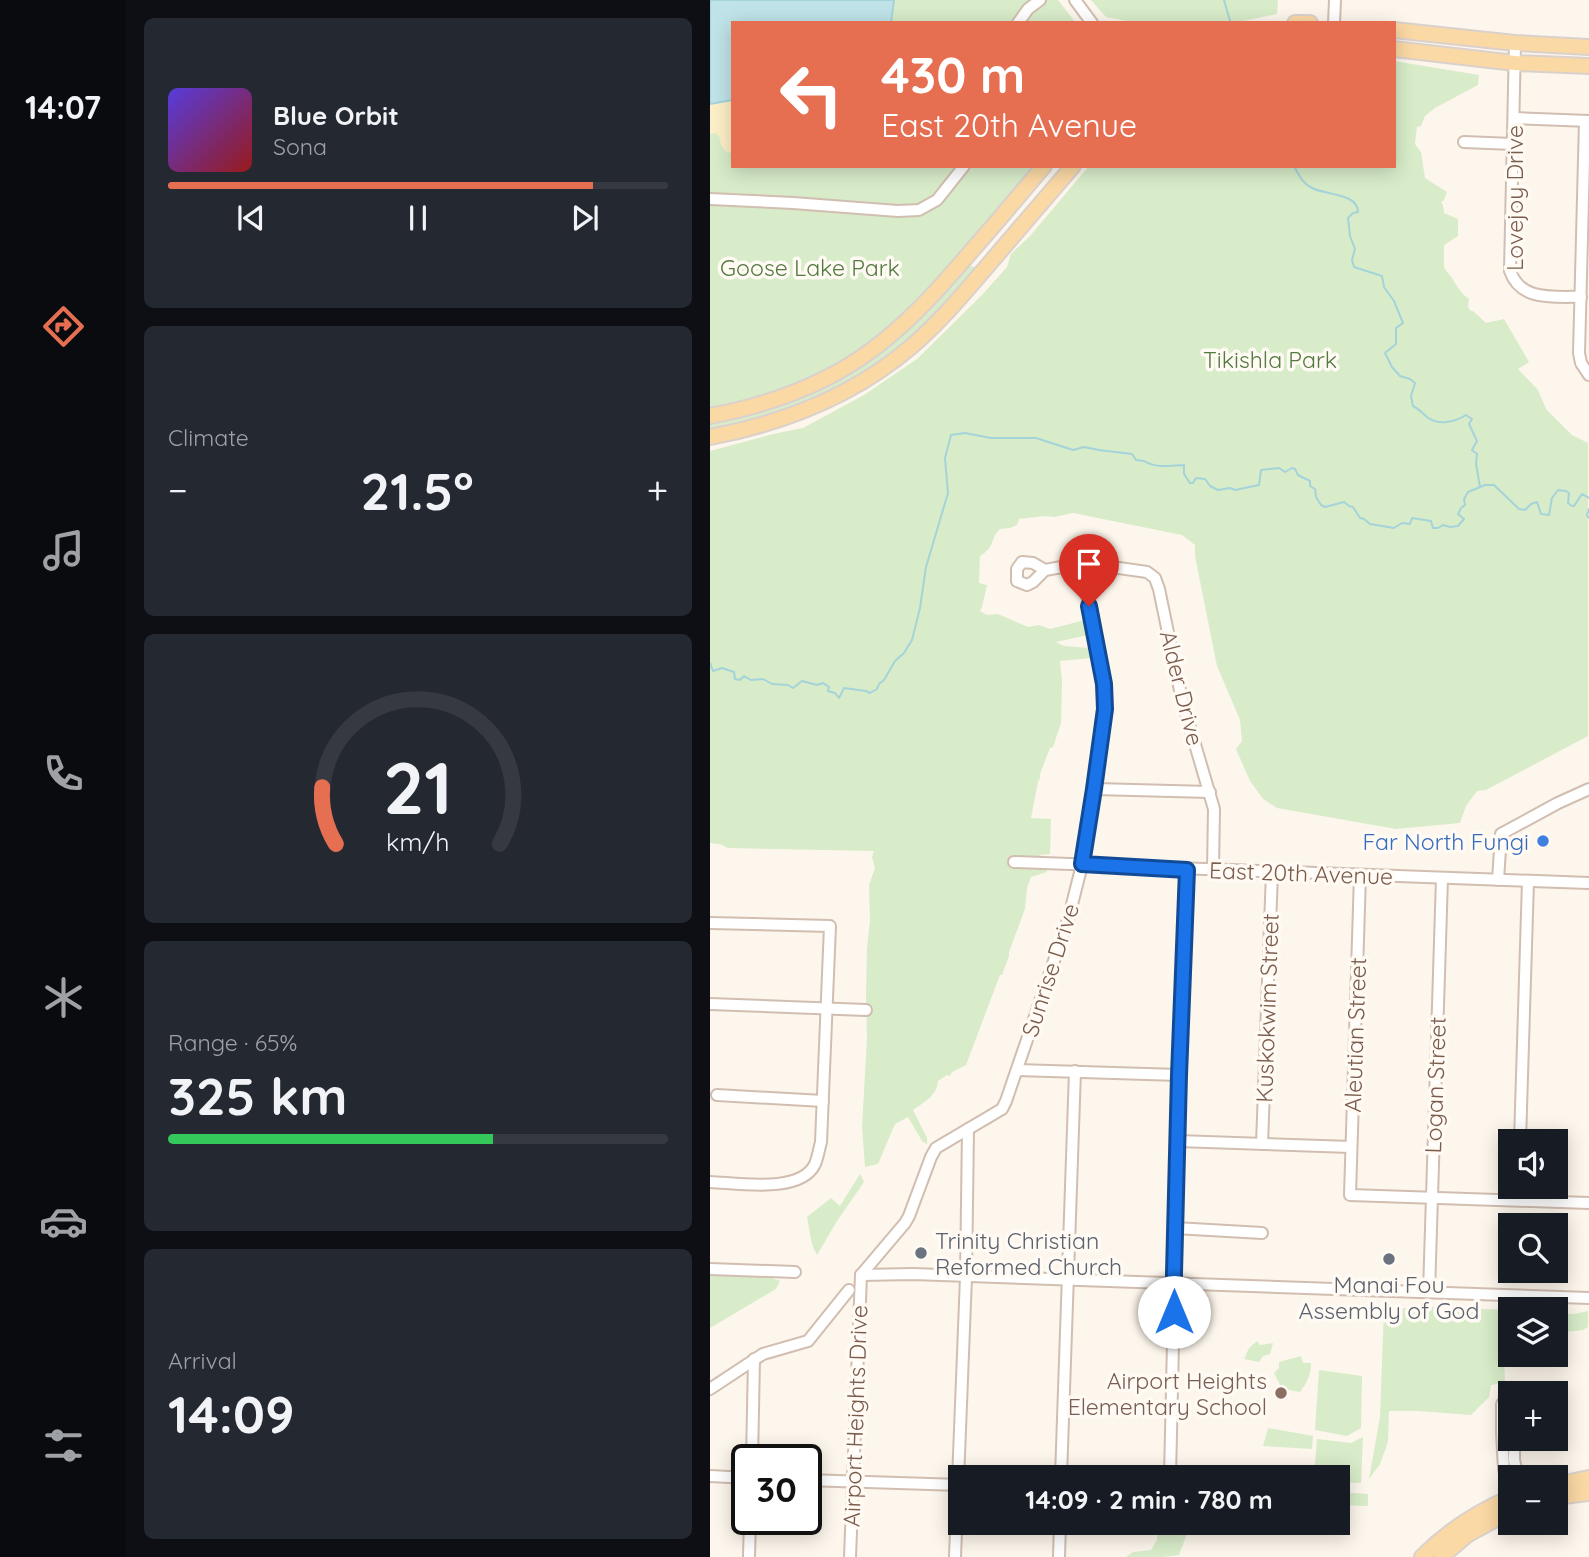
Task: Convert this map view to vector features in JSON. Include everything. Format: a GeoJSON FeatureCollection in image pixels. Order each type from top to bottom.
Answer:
{"type":"FeatureCollection","features":[{"type":"Feature","properties":{"kind":"main road"},"geometry":{"type":"LineString","coordinates":[[1396,30],[1516,43],[1588,47]]}},
{"type":"Feature","properties":{"kind":"main road"},"geometry":{"type":"LineString","coordinates":[[1396,49],[1515,63],[1588,66]]}},
{"type":"Feature","properties":{"kind":"main road"},"geometry":{"type":"LineString","coordinates":[[710,416],[762,404],[802,389],[843,369],[876,346],[911,318],[935,293],[1042,168]]}},
{"type":"Feature","properties":{"kind":"main road"},"geometry":{"type":"LineString","coordinates":[[710,437],[789,417],[852,387],[890,363],[913,345],[960,298],[1071,168]]}},
{"type":"Feature","properties":{"kind":"main road"},"geometry":{"type":"LineString","coordinates":[[1568,1482],[1588,1478]]}},
{"type":"Feature","properties":{"kind":"main road"},"geometry":{"type":"LineString","coordinates":[[1568,1495],[1588,1493]]}},
{"type":"Feature","properties":{"kind":"main road"},"geometry":{"type":"LineString","coordinates":[[1422,1557],[1466,1521],[1498,1503]]}},
{"type":"Feature","properties":{"kind":"main road"},"geometry":{"type":"LineString","coordinates":[[1441,1557],[1467,1535],[1498,1518]]}},
{"type":"Feature","properties":{"kind":"street"},"geometry":{"type":"LineString","coordinates":[[1019,21],[1028,9],[1040,0]]}},
{"type":"Feature","properties":{"kind":"street"},"geometry":{"type":"LineString","coordinates":[[1075,0],[1091,21]]}},
{"type":"Feature","properties":{"kind":"street"},"geometry":{"type":"LineString","coordinates":[[1334,21],[1335,0]]}},
{"type":"Feature","properties":{"kind":"street","name":"Lovejoy Drive"},"geometry":{"type":"LineString","coordinates":[[1516,43],[1510,271],[1513,279],[1525,292],[1581,297]]}},
{"type":"Feature","properties":{"kind":"street"},"geometry":{"type":"LineString","coordinates":[[1514,118],[1587,121],[1580,353],[1581,363],[1588,374]]}},
{"type":"Feature","properties":{"kind":"street"},"geometry":{"type":"LineString","coordinates":[[1464,142],[1513,144]]}},
{"type":"Feature","properties":{"kind":"street"},"geometry":{"type":"LineString","coordinates":[[710,200],[919,210],[937,200],[962,168]]}},
{"type":"Feature","properties":{"kind":"street"},"geometry":{"type":"LineString","coordinates":[[1045,570],[1084,563]]}},
{"type":"Feature","properties":{"kind":"street","name":"Sunrise Drive"},"geometry":{"type":"LineString","coordinates":[[861,1275],[910,1216],[936,1148],[1002,1109],[1068,920],[1082,864],[1105,709],[1104,684],[1084,580],[1084,563]]}},
{"type":"Feature","properties":{"kind":"street","name":"Alder Drive"},"geometry":{"type":"LineString","coordinates":[[1084,563],[1147,572],[1155,578],[1182,700],[1214,809],[1213,870]]}},
{"type":"Feature","properties":{"kind":"street"},"geometry":{"type":"LineString","coordinates":[[1094,789],[1210,792]]}},
{"type":"Feature","properties":{"kind":"street"},"geometry":{"type":"LineString","coordinates":[[1498,880],[1501,834],[1588,789]]}},
{"type":"Feature","properties":{"kind":"street","name":"East 20th Avenue"},"geometry":{"type":"LineString","coordinates":[[1014,862],[1588,883]]}},
{"type":"Feature","properties":{"kind":"street"},"geometry":{"type":"LineString","coordinates":[[1170,1465],[1179,1075],[1187,870]]}},
{"type":"Feature","properties":{"kind":"street","name":"Kuskokwim Street"},"geometry":{"type":"LineString","coordinates":[[1262,1144],[1272,872]]}},
{"type":"Feature","properties":{"kind":"street","name":"Aleutian Street"},"geometry":{"type":"LineString","coordinates":[[1360,875],[1350,1195],[1432,1197]]}},
{"type":"Feature","properties":{"kind":"street","name":"Logan Street"},"geometry":{"type":"LineString","coordinates":[[1429,1292],[1442,878]]}},
{"type":"Feature","properties":{"kind":"street"},"geometry":{"type":"LineString","coordinates":[[1520,1129],[1528,881]]}},
{"type":"Feature","properties":{"kind":"street"},"geometry":{"type":"LineString","coordinates":[[710,923],[830,926],[821,1142],[815,1166],[798,1181],[781,1185],[710,1182]]}},
{"type":"Feature","properties":{"kind":"street"},"geometry":{"type":"LineString","coordinates":[[710,1004],[866,1010]]}},
{"type":"Feature","properties":{"kind":"street"},"geometry":{"type":"LineString","coordinates":[[1017,1070],[1179,1075]]}},
{"type":"Feature","properties":{"kind":"street"},"geometry":{"type":"LineString","coordinates":[[1061,1465],[1075,1071]]}},
{"type":"Feature","properties":{"kind":"street"},"geometry":{"type":"LineString","coordinates":[[717,1095],[823,1101]]}},
{"type":"Feature","properties":{"kind":"street"},"geometry":{"type":"LineString","coordinates":[[960,1465],[968,1129]]}},
{"type":"Feature","properties":{"kind":"street"},"geometry":{"type":"LineString","coordinates":[[1178,1141],[1351,1147]]}},
{"type":"Feature","properties":{"kind":"street"},"geometry":{"type":"LineString","coordinates":[[1432,1197],[1588,1203]]}},
{"type":"Feature","properties":{"kind":"street"},"geometry":{"type":"LineString","coordinates":[[1175,1228],[1262,1233]]}},
{"type":"Feature","properties":{"kind":"street"},"geometry":{"type":"LineString","coordinates":[[710,1269],[795,1272]]}},
{"type":"Feature","properties":{"kind":"street"},"geometry":{"type":"LineString","coordinates":[[861,1275],[913,1274],[1588,1298]]}},
{"type":"Feature","properties":{"kind":"street","name":"Airport Heights Drive"},"geometry":{"type":"LineString","coordinates":[[850,1557],[861,1275]]}},
{"type":"Feature","properties":{"kind":"street"},"geometry":{"type":"LineString","coordinates":[[710,1389],[763,1354],[808,1341],[849,1290]]}},
{"type":"Feature","properties":{"kind":"street"},"geometry":{"type":"LineString","coordinates":[[752,1444],[754,1359]]}},
{"type":"Feature","properties":{"kind":"street"},"geometry":{"type":"LineString","coordinates":[[710,1476],[731,1477]]}},
{"type":"Feature","properties":{"kind":"street"},"geometry":{"type":"LineString","coordinates":[[822,1481],[948,1485]]}},
{"type":"Feature","properties":{"kind":"street"},"geometry":{"type":"LineString","coordinates":[[749,1557],[750,1535]]}},
{"type":"Feature","properties":{"kind":"street"},"geometry":{"type":"LineString","coordinates":[[955,1557],[956,1535]]}},
{"type":"Feature","properties":{"kind":"street"},"geometry":{"type":"LineString","coordinates":[[1059,1535],[1059,1557]]}},
{"type":"Feature","properties":{"kind":"green space","name":"Goose Lake Park"},"geometry":{"type":"Polygon","coordinates":[[[710,0],[1058,0],[1074,21],[731,21],[731,168],[1038,168],[888,334],[812,381],[710,412],[710,0]]]}},
{"type":"Feature","properties":{"kind":"green space"},"geometry":{"type":"Polygon","coordinates":[[[1091,0],[1278,0],[1277,14],[1244,21],[1127,21],[1106,17],[1091,0]]]}},
{"type":"Feature","properties":{"kind":"green space","name":"Tikishla Park"},"geometry":{"type":"Polygon","coordinates":[[[1396,61],[1479,75],[1478,85],[1425,116],[1421,126],[1417,127],[1415,144],[1421,152],[1425,178],[1447,192],[1441,202],[1444,213],[1458,219],[1458,236],[1444,245],[1444,268],[1469,299],[1468,307],[1471,311],[1486,323],[1504,319],[1529,362],[1518,369],[1538,390],[1546,409],[1572,435],[1588,443],[1588,736],[1486,790],[1477,791],[1466,806],[1460,823],[1396,829],[1277,808],[1263,799],[1250,781],[1236,749],[1242,741],[1240,720],[1217,666],[1195,545],[1182,535],[1073,513],[1019,519],[1017,525],[1000,529],[988,549],[980,556],[979,583],[987,585],[980,611],[987,615],[998,614],[1028,627],[1039,625],[1050,629],[1085,620],[1088,635],[1056,642],[1064,646],[1090,648],[1091,658],[1060,661],[1061,723],[1040,774],[1031,818],[1051,819],[1050,854],[1040,855],[1047,872],[1031,877],[1025,909],[1009,956],[966,1065],[938,1081],[933,1095],[913,1110],[927,1138],[927,1144],[922,1141],[908,1117],[895,1124],[878,1164],[865,1167],[862,1127],[867,1038],[867,948],[870,921],[869,885],[875,868],[872,857],[874,851],[728,848],[710,843],[710,451],[803,428],[864,395],[917,359],[981,296],[1007,267],[1011,254],[1030,236],[1087,168],[1396,168],[1396,61]]]}},
{"type":"Feature","properties":{"kind":"green space"},"geometry":{"type":"Polygon","coordinates":[[[969,266],[976,267],[954,293],[949,305],[909,342],[853,382],[793,410],[710,430],[710,422],[744,413],[891,342],[928,313],[969,266]]]}},
{"type":"Feature","properties":{"kind":"green space"},"geometry":{"type":"Polygon","coordinates":[[[860,1174],[864,1182],[817,1255],[807,1217],[831,1198],[840,1206],[860,1174]]]}},
{"type":"Feature","properties":{"kind":"green space"},"geometry":{"type":"Polygon","coordinates":[[[710,1275],[772,1278],[780,1281],[776,1289],[710,1328],[710,1275]]]}},
{"type":"Feature","properties":{"kind":"green space"},"geometry":{"type":"Polygon","coordinates":[[[1432,1307],[1498,1310],[1498,1367],[1504,1367],[1505,1381],[1491,1385],[1489,1397],[1471,1415],[1389,1411],[1388,1442],[1380,1464],[1369,1479],[1380,1417],[1384,1309],[1432,1307]]]}},
{"type":"Feature","properties":{"kind":"green space"},"geometry":{"type":"Polygon","coordinates":[[[1588,1311],[1588,1327],[1568,1332],[1568,1314],[1588,1311]]]}},
{"type":"Feature","properties":{"kind":"green space"},"geometry":{"type":"Polygon","coordinates":[[[1257,1341],[1260,1345],[1273,1343],[1270,1354],[1263,1356],[1259,1362],[1244,1359],[1249,1348],[1257,1341]]]}},
{"type":"Feature","properties":{"kind":"green space"},"geometry":{"type":"Polygon","coordinates":[[[1301,1356],[1303,1363],[1311,1363],[1305,1385],[1300,1392],[1282,1389],[1274,1373],[1279,1368],[1279,1362],[1301,1356]]]}},
{"type":"Feature","properties":{"kind":"green space"},"geometry":{"type":"Polygon","coordinates":[[[1319,1370],[1362,1376],[1361,1428],[1347,1436],[1315,1430],[1319,1370]]]}},
{"type":"Feature","properties":{"kind":"green space"},"geometry":{"type":"Polygon","coordinates":[[[1268,1428],[1313,1436],[1312,1449],[1263,1446],[1268,1428]]]}},
{"type":"Feature","properties":{"kind":"green space"},"geometry":{"type":"Polygon","coordinates":[[[1363,1437],[1361,1483],[1350,1483],[1350,1465],[1315,1465],[1317,1439],[1351,1443],[1363,1437]]]}},
{"type":"Feature","properties":{"kind":"green space"},"geometry":{"type":"Polygon","coordinates":[[[1350,1493],[1368,1494],[1368,1506],[1350,1505],[1350,1493]]]}},
{"type":"Feature","properties":{"kind":"green space"},"geometry":{"type":"Polygon","coordinates":[[[1158,1535],[1186,1535],[1179,1555],[1126,1557],[1133,1552],[1151,1550],[1158,1535]]]}},
{"type":"Feature","properties":{"kind":"sand"},"geometry":{"type":"Polygon","coordinates":[[[731,100],[731,152],[727,153],[721,145],[719,136],[710,134],[710,104],[731,100]]]}},
{"type":"Feature","properties":{"kind":"water"},"geometry":{"type":"Polygon","coordinates":[[[710,0],[894,0],[891,21],[731,21],[731,100],[710,104],[710,0]]]}},
{"type":"Feature","properties":{"kind":"waterway"},"geometry":{"type":"LineString","coordinates":[[1224,0],[1230,21]]}},
{"type":"Feature","properties":{"kind":"waterway"},"geometry":{"type":"LineString","coordinates":[[1295,168],[1309,186],[1347,198],[1357,206],[1358,212],[1348,218],[1355,249],[1352,260],[1354,267],[1382,276],[1384,287],[1394,301],[1403,323],[1396,328],[1396,344],[1385,353],[1400,376],[1415,383],[1411,396],[1413,406],[1427,417],[1441,422],[1457,420],[1466,415],[1472,419],[1469,424],[1477,441],[1472,450],[1477,454],[1480,487]]}},
{"type":"Feature","properties":{"kind":"waterway"},"geometry":{"type":"LineString","coordinates":[[710,663],[713,671],[722,668],[734,672],[735,679],[740,680],[744,676],[751,680],[763,679],[772,684],[793,688],[802,681],[817,685],[823,683],[829,687],[828,691],[839,698],[844,688],[870,693],[877,689],[912,640],[926,567],[948,493],[945,458],[951,435],[965,433],[991,438],[1036,438],[1073,450],[1084,447],[1132,454],[1136,460],[1153,465],[1184,465],[1184,474],[1190,483],[1196,478],[1205,479],[1210,486],[1218,490],[1259,485],[1261,470],[1279,468],[1285,472],[1292,468],[1298,475],[1310,481],[1321,505],[1325,507],[1344,502],[1370,524],[1394,528],[1402,523],[1410,524],[1412,518],[1431,521],[1433,528],[1443,525],[1458,526],[1464,519],[1458,514],[1465,505],[1464,499],[1468,492],[1485,485],[1494,485],[1519,509],[1525,510],[1537,502],[1541,514],[1549,515],[1552,498],[1558,490],[1569,493],[1568,503],[1572,506],[1582,494],[1589,498]]}},
{"type":"Feature","properties":{"kind":"waterway"},"geometry":{"type":"LineString","coordinates":[[1589,509],[1589,518]]}},
{"type":"Feature","properties":{"kind":"place","name":"Far North Fungi"},"geometry":{"type":"Point","coordinates":[1543,841]}},
{"type":"Feature","properties":{"kind":"place","name":"Trinity Christian Reformed Church"},"geometry":{"type":"Point","coordinates":[921,1253]}},
{"type":"Feature","properties":{"kind":"place","name":"Manai Fou Assembly of God"},"geometry":{"type":"Point","coordinates":[1389,1259]}},
{"type":"Feature","properties":{"kind":"place","name":"Airport Heights Elementary School"},"geometry":{"type":"Point","coordinates":[1281,1393]}},
{"type":"Feature","properties":{"kind":"route"},"geometry":{"type":"LineString","coordinates":[[1089,606],[1104,684],[1105,709],[1082,864],[1187,870],[1174,1312]]}}]}
